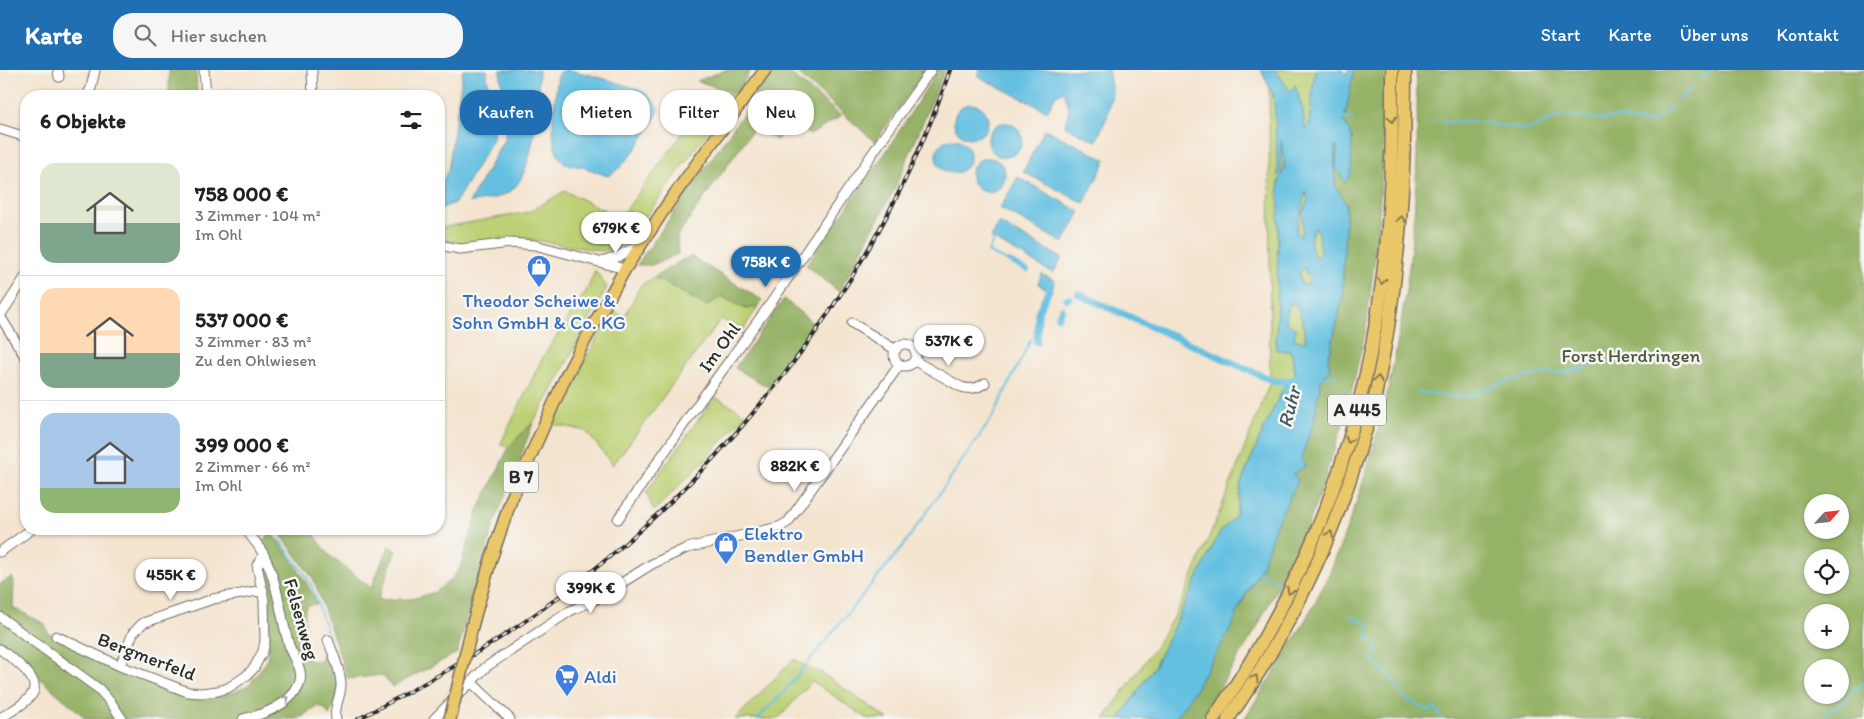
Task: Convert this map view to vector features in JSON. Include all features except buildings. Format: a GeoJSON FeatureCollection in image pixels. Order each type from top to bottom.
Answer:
{"type":"FeatureCollection","features":[{"type":"Feature","properties":{"kind":"highway","name":"A 445"},"geometry":{"type":"LineString","coordinates":[[1213,719],[1237,685],[1287,598],[1324,515],[1351,435],[1368,367],[1378,311],[1386,248],[1392,153],[1392,70]]}},
{"type":"Feature","properties":{"kind":"highway","name":"A 445"},"geometry":{"type":"LineString","coordinates":[[1228,719],[1247,693],[1283,633],[1316,567],[1336,519],[1374,403],[1391,313],[1399,248],[1405,155],[1405,70]]}},
{"type":"Feature","properties":{"kind":"main road","name":"B 7"},"geometry":{"type":"LineString","coordinates":[[450,719],[474,619],[491,559],[511,500],[566,376],[625,269],[703,154],[765,70]]}},
{"type":"Feature","properties":{"kind":"street"},"geometry":{"type":"LineString","coordinates":[[90,90],[95,70]]}},
{"type":"Feature","properties":{"kind":"street"},"geometry":{"type":"LineString","coordinates":[[204,70],[206,90]]}},
{"type":"Feature","properties":{"kind":"street"},"geometry":{"type":"LineString","coordinates":[[312,70],[313,90]]}},
{"type":"Feature","properties":{"kind":"street","name":"Im Ohl"},"geometry":{"type":"LineString","coordinates":[[618,519],[771,303],[931,70]]}},
{"type":"Feature","properties":{"kind":"street"},"geometry":{"type":"LineString","coordinates":[[0,129],[20,136]]}},
{"type":"Feature","properties":{"kind":"street"},"geometry":{"type":"LineString","coordinates":[[445,247],[460,249],[511,243],[535,245],[625,269]]}},
{"type":"Feature","properties":{"kind":"street"},"geometry":{"type":"LineString","coordinates":[[600,262],[615,258],[642,244]]}},
{"type":"Feature","properties":{"kind":"street"},"geometry":{"type":"LineString","coordinates":[[20,285],[0,316],[20,348]]}},
{"type":"Feature","properties":{"kind":"street"},"geometry":{"type":"LineString","coordinates":[[852,324],[896,350]]}},
{"type":"Feature","properties":{"kind":"street"},"geometry":{"type":"LineString","coordinates":[[904,345],[911,346],[916,354],[914,361],[906,366],[900,364],[895,356],[896,350],[904,345]]}},
{"type":"Feature","properties":{"kind":"street"},"geometry":{"type":"LineString","coordinates":[[914,361],[961,387],[970,389],[980,387],[985,383]]}},
{"type":"Feature","properties":{"kind":"street"},"geometry":{"type":"LineString","coordinates":[[434,719],[486,668],[570,611],[596,599],[652,564],[687,548],[779,527],[788,522],[900,364]]}},
{"type":"Feature","properties":{"kind":"street"},"geometry":{"type":"LineString","coordinates":[[0,552],[24,535]]}},
{"type":"Feature","properties":{"kind":"street"},"geometry":{"type":"LineString","coordinates":[[250,535],[264,555]]}},
{"type":"Feature","properties":{"kind":"street","name":"Bergmerfeld"},"geometry":{"type":"LineString","coordinates":[[56,636],[120,666],[188,692],[210,693],[228,688],[254,668],[263,651],[265,616],[263,590],[257,565],[264,555]]}},
{"type":"Feature","properties":{"kind":"street","name":"Felsenweg"},"geometry":{"type":"LineString","coordinates":[[243,719],[257,716],[281,704],[294,694],[300,684],[300,674],[289,644],[278,593],[264,555]]}},
{"type":"Feature","properties":{"kind":"street"},"geometry":{"type":"LineString","coordinates":[[120,666],[133,633],[143,623],[213,599],[263,590]]}},
{"type":"Feature","properties":{"kind":"street"},"geometry":{"type":"LineString","coordinates":[[0,617],[99,690],[122,719]]}},
{"type":"Feature","properties":{"kind":"street"},"geometry":{"type":"LineString","coordinates":[[328,640],[338,668],[341,684],[340,695],[335,707],[336,719]]}},
{"type":"Feature","properties":{"kind":"street"},"geometry":{"type":"LineString","coordinates":[[0,718],[27,700],[33,693],[34,687],[33,681],[27,673],[1,652]]}},
{"type":"Feature","properties":{"kind":"street"},"geometry":{"type":"LineString","coordinates":[[471,682],[510,719]]}},
{"type":"Feature","properties":{"kind":"green space"},"geometry":{"type":"Polygon","coordinates":[[[169,70],[196,70],[197,90],[169,90],[169,70]]]}},
{"type":"Feature","properties":{"kind":"green space"},"geometry":{"type":"Polygon","coordinates":[[[725,70],[751,70],[738,90],[726,90],[697,81],[725,70]]]}},
{"type":"Feature","properties":{"kind":"green space"},"geometry":{"type":"Polygon","coordinates":[[[774,70],[786,70],[810,90],[760,90],[774,70]]]}},
{"type":"Feature","properties":{"kind":"green space"},"geometry":{"type":"Polygon","coordinates":[[[794,70],[925,70],[875,142],[794,70]]]}},
{"type":"Feature","properties":{"kind":"green space"},"geometry":{"type":"Polygon","coordinates":[[[936,70],[945,70],[895,188],[839,292],[806,265],[886,152],[935,75],[936,70]]]}},
{"type":"Feature","properties":{"kind":"green space"},"geometry":{"type":"Polygon","coordinates":[[[1275,70],[1315,70],[1309,124],[1305,131],[1303,111],[1295,86],[1291,92],[1275,70]]]}},
{"type":"Feature","properties":{"kind":"green space"},"geometry":{"type":"Polygon","coordinates":[[[1354,70],[1384,70],[1386,101],[1378,230],[1366,328],[1346,415],[1307,529],[1255,631],[1200,719],[1175,719],[1198,685],[1262,566],[1276,524],[1298,481],[1293,474],[1301,458],[1314,420],[1321,378],[1330,370],[1328,357],[1342,299],[1346,204],[1335,185],[1335,143],[1337,148],[1336,168],[1346,182],[1352,137],[1344,122],[1354,70]]]}},
{"type":"Feature","properties":{"kind":"green space","name":"Forst Herdringen"},"geometry":{"type":"Polygon","coordinates":[[[1416,70],[1864,70],[1864,719],[1244,719],[1290,646],[1322,589],[1354,510],[1373,449],[1389,387],[1410,261],[1415,197],[1416,70]]]}},
{"type":"Feature","properties":{"kind":"green space"},"geometry":{"type":"Polygon","coordinates":[[[1269,86],[1278,114],[1284,157],[1284,170],[1279,181],[1276,350],[1291,351],[1296,378],[1264,428],[1241,483],[1236,515],[1220,532],[1155,665],[1120,719],[1104,719],[1156,646],[1180,606],[1220,511],[1270,382],[1269,86]]]}},
{"type":"Feature","properties":{"kind":"green space"},"geometry":{"type":"Polygon","coordinates":[[[814,93],[841,116],[814,133],[814,93]]]}},
{"type":"Feature","properties":{"kind":"green space"},"geometry":{"type":"Polygon","coordinates":[[[748,107],[749,135],[677,236],[678,254],[652,265],[637,265],[728,135],[738,135],[738,121],[748,107]]]}},
{"type":"Feature","properties":{"kind":"green space"},"geometry":{"type":"Polygon","coordinates":[[[682,135],[705,135],[631,237],[618,248],[602,251],[514,237],[463,244],[445,240],[445,227],[529,212],[565,191],[620,218],[682,135]]]}},
{"type":"Feature","properties":{"kind":"green space"},"geometry":{"type":"Polygon","coordinates":[[[769,135],[781,135],[777,140],[769,135]]]}},
{"type":"Feature","properties":{"kind":"green space"},"geometry":{"type":"Polygon","coordinates":[[[1306,190],[1308,200],[1302,214],[1302,235],[1300,237],[1296,231],[1306,190]]]}},
{"type":"Feature","properties":{"kind":"green space"},"geometry":{"type":"Polygon","coordinates":[[[1315,228],[1319,230],[1320,253],[1317,259],[1311,244],[1311,236],[1315,228]]]}},
{"type":"Feature","properties":{"kind":"green space"},"geometry":{"type":"Polygon","coordinates":[[[692,257],[762,300],[758,306],[746,309],[721,296],[707,306],[654,277],[684,259],[692,257]]]}},
{"type":"Feature","properties":{"kind":"green space"},"geometry":{"type":"Polygon","coordinates":[[[1304,268],[1310,279],[1308,285],[1301,284],[1299,271],[1304,268]]]}},
{"type":"Feature","properties":{"kind":"green space"},"geometry":{"type":"Polygon","coordinates":[[[595,270],[607,287],[549,396],[534,421],[509,447],[500,445],[543,357],[588,288],[595,270]]]}},
{"type":"Feature","properties":{"kind":"green space"},"geometry":{"type":"Polygon","coordinates":[[[654,277],[707,306],[721,296],[746,309],[758,306],[743,330],[721,319],[613,465],[586,431],[552,424],[611,311],[625,316],[640,286],[654,277]]]}},
{"type":"Feature","properties":{"kind":"green space"},"geometry":{"type":"Polygon","coordinates":[[[784,299],[815,325],[768,387],[735,368],[784,299]]]}},
{"type":"Feature","properties":{"kind":"green space"},"geometry":{"type":"Polygon","coordinates":[[[1295,303],[1301,317],[1306,341],[1294,340],[1286,323],[1288,304],[1295,303]]]}},
{"type":"Feature","properties":{"kind":"green space"},"geometry":{"type":"Polygon","coordinates":[[[715,397],[746,414],[705,460],[654,511],[646,492],[715,397]]]}},
{"type":"Feature","properties":{"kind":"green space"},"geometry":{"type":"Polygon","coordinates":[[[534,421],[493,527],[457,653],[392,687],[382,675],[348,679],[314,580],[281,535],[314,535],[330,556],[371,588],[389,546],[396,550],[378,600],[412,599],[435,592],[451,580],[460,568],[478,511],[509,447],[534,421]]]}},
{"type":"Feature","properties":{"kind":"green space"},"geometry":{"type":"Polygon","coordinates":[[[268,535],[273,535],[296,566],[317,604],[309,605],[305,609],[304,627],[309,661],[320,660],[324,651],[328,650],[340,684],[334,706],[329,715],[324,708],[318,706],[298,719],[85,719],[0,644],[0,584],[12,577],[14,582],[13,608],[45,624],[48,633],[127,673],[196,698],[216,697],[235,692],[250,684],[266,662],[269,649],[267,586],[263,562],[265,549],[263,544],[268,535]]]}},
{"type":"Feature","properties":{"kind":"green space"},"geometry":{"type":"Polygon","coordinates":[[[794,659],[820,672],[888,719],[868,719],[812,681],[778,719],[735,719],[794,659]]]}},
{"type":"Feature","properties":{"kind":"water"},"geometry":{"type":"Polygon","coordinates":[[[463,70],[487,70],[488,90],[460,90],[463,70]]]}},
{"type":"Feature","properties":{"kind":"water"},"geometry":{"type":"Polygon","coordinates":[[[500,70],[539,70],[538,90],[502,90],[500,70]]]}},
{"type":"Feature","properties":{"kind":"water"},"geometry":{"type":"Polygon","coordinates":[[[565,70],[571,71],[639,90],[562,90],[562,135],[644,135],[623,164],[608,176],[583,167],[564,164],[556,151],[553,120],[558,74],[565,70]]]}},
{"type":"Feature","properties":{"kind":"water"},"geometry":{"type":"Polygon","coordinates":[[[979,70],[1108,70],[1112,92],[1107,117],[1096,141],[1065,126],[1069,108],[1064,91],[1056,95],[1047,111],[977,76],[979,70]]]}},
{"type":"Feature","properties":{"kind":"water","name":"Ruhr"},"geometry":{"type":"Polygon","coordinates":[[[1261,70],[1275,70],[1291,92],[1295,85],[1303,111],[1305,130],[1309,124],[1315,70],[1342,70],[1346,74],[1348,70],[1354,70],[1344,122],[1352,137],[1351,173],[1346,183],[1336,168],[1337,148],[1335,145],[1335,185],[1346,204],[1342,299],[1328,357],[1330,370],[1321,378],[1314,420],[1301,458],[1305,466],[1293,474],[1298,481],[1276,524],[1262,566],[1244,597],[1230,630],[1198,685],[1175,719],[1120,719],[1155,665],[1220,532],[1236,515],[1241,483],[1264,428],[1284,386],[1296,378],[1291,351],[1276,350],[1279,181],[1285,168],[1281,140],[1281,173],[1278,176],[1273,95],[1261,70]],[[1306,191],[1296,231],[1300,236],[1302,234],[1302,214],[1308,200],[1306,191]],[[1315,228],[1311,244],[1317,259],[1320,253],[1319,231],[1315,228]],[[1304,268],[1299,272],[1301,284],[1308,285],[1310,279],[1304,268]],[[1289,304],[1286,323],[1296,329],[1294,340],[1306,341],[1304,327],[1296,304],[1289,304]]]}},
{"type":"Feature","properties":{"kind":"water"},"geometry":{"type":"Polygon","coordinates":[[[460,90],[460,135],[493,135],[493,139],[455,203],[445,207],[445,177],[448,170],[460,90]]]}},
{"type":"Feature","properties":{"kind":"water"},"geometry":{"type":"Polygon","coordinates":[[[650,97],[659,111],[650,126],[650,97]]]}},
{"type":"Feature","properties":{"kind":"water"},"geometry":{"type":"Polygon","coordinates":[[[971,104],[983,109],[988,121],[983,133],[971,138],[959,133],[954,121],[959,109],[971,104]]]}},
{"type":"Feature","properties":{"kind":"water"},"geometry":{"type":"Polygon","coordinates":[[[1005,123],[1017,128],[1022,140],[1017,152],[1005,157],[993,152],[988,140],[993,128],[1005,123]]]}},
{"type":"Feature","properties":{"kind":"water"},"geometry":{"type":"Polygon","coordinates":[[[1045,129],[1106,160],[1084,203],[1023,172],[1045,129]]]}},
{"type":"Feature","properties":{"kind":"water"},"geometry":{"type":"Polygon","coordinates":[[[505,135],[534,135],[531,150],[520,180],[513,189],[498,197],[469,203],[505,135]]]}},
{"type":"Feature","properties":{"kind":"water"},"geometry":{"type":"Polygon","coordinates":[[[953,139],[965,144],[970,156],[965,168],[953,173],[941,168],[936,156],[941,144],[953,139]]]}},
{"type":"Feature","properties":{"kind":"water"},"geometry":{"type":"Polygon","coordinates":[[[988,158],[1000,163],[1005,175],[1000,187],[988,192],[976,187],[971,175],[976,163],[988,158]]]}},
{"type":"Feature","properties":{"kind":"water"},"geometry":{"type":"Polygon","coordinates":[[[1018,177],[1080,212],[1063,243],[1000,208],[1018,177]]]}},
{"type":"Feature","properties":{"kind":"water"},"geometry":{"type":"Polygon","coordinates":[[[999,223],[1062,258],[1053,273],[991,238],[999,223]]]}},
{"type":"Feature","properties":{"kind":"water"},"geometry":{"type":"Polygon","coordinates":[[[1042,274],[1055,281],[1051,292],[1038,284],[1042,274]]]}},
{"type":"Feature","properties":{"kind":"waterway"},"geometry":{"type":"LineString","coordinates":[[1699,78],[1713,70]]}},
{"type":"Feature","properties":{"kind":"waterway"},"geometry":{"type":"LineString","coordinates":[[1679,100],[1692,87]]}},
{"type":"Feature","properties":{"kind":"waterway"},"geometry":{"type":"LineString","coordinates":[[1442,122],[1482,122],[1527,130],[1563,115],[1601,119],[1617,117],[1650,123],[1672,107]]}},
{"type":"Feature","properties":{"kind":"waterway"},"geometry":{"type":"LineString","coordinates":[[1343,119],[1353,118]]}},
{"type":"Feature","properties":{"kind":"waterway"},"geometry":{"type":"LineString","coordinates":[[994,240],[988,252],[1028,272]]}},
{"type":"Feature","properties":{"kind":"waterway"},"geometry":{"type":"LineString","coordinates":[[1006,261],[1009,260],[1029,270]]}},
{"type":"Feature","properties":{"kind":"waterway"},"geometry":{"type":"LineString","coordinates":[[1037,342],[1038,312],[1049,290]]}},
{"type":"Feature","properties":{"kind":"waterway","name":"Ruhr"},"geometry":{"type":"LineString","coordinates":[[1078,294],[1276,382],[1297,379]]}},
{"type":"Feature","properties":{"kind":"waterway"},"geometry":{"type":"LineString","coordinates":[[1058,317],[1062,309]]}},
{"type":"Feature","properties":{"kind":"waterway"},"geometry":{"type":"LineString","coordinates":[[757,719],[782,694],[903,546],[992,418],[1031,339]]}},
{"type":"Feature","properties":{"kind":"waterway"},"geometry":{"type":"LineString","coordinates":[[1418,392],[1469,396],[1489,387],[1528,376],[1570,372],[1588,366],[1600,359],[1619,361]]}},
{"type":"Feature","properties":{"kind":"waterway"},"geometry":{"type":"LineString","coordinates":[[1320,378],[1337,376]]}},
{"type":"Feature","properties":{"kind":"waterway"},"geometry":{"type":"LineString","coordinates":[[279,539],[312,587],[329,638]]}},
{"type":"Feature","properties":{"kind":"waterway"},"geometry":{"type":"LineString","coordinates":[[1257,571],[1270,578]]}},
{"type":"Feature","properties":{"kind":"waterway"},"geometry":{"type":"LineString","coordinates":[[1274,580],[1279,582]]}},
{"type":"Feature","properties":{"kind":"waterway"},"geometry":{"type":"LineString","coordinates":[[1351,617],[1367,623],[1369,626],[1368,638],[1372,641],[1378,652],[1371,658],[1390,677],[1404,697],[1410,702],[1415,701],[1416,705],[1430,711],[1434,707],[1442,719]]}},
{"type":"Feature","properties":{"kind":"waterway"},"geometry":{"type":"LineString","coordinates":[[330,654],[335,683]]}},
{"type":"Feature","properties":{"kind":"waterway"},"geometry":{"type":"LineString","coordinates":[[1819,719],[1842,703],[1864,681]]}},
{"type":"Feature","properties":{"kind":"railway"},"geometry":{"type":"LineString","coordinates":[[358,719],[451,668],[541,610],[608,558],[672,500],[732,438],[787,371],[837,300],[881,226],[919,149],[950,70]]}},
{"type":"Feature","properties":{"kind":"place","name":"Theodor Scheiwe & Sohn GmbH & Co. KG"},"geometry":{"type":"Point","coordinates":[539,288]}},
{"type":"Feature","properties":{"kind":"place","name":"Elektro Bendler GmbH"},"geometry":{"type":"Point","coordinates":[726,565]}},
{"type":"Feature","properties":{"kind":"place","name":"Aldi"},"geometry":{"type":"Point","coordinates":[567,697]}}]}
